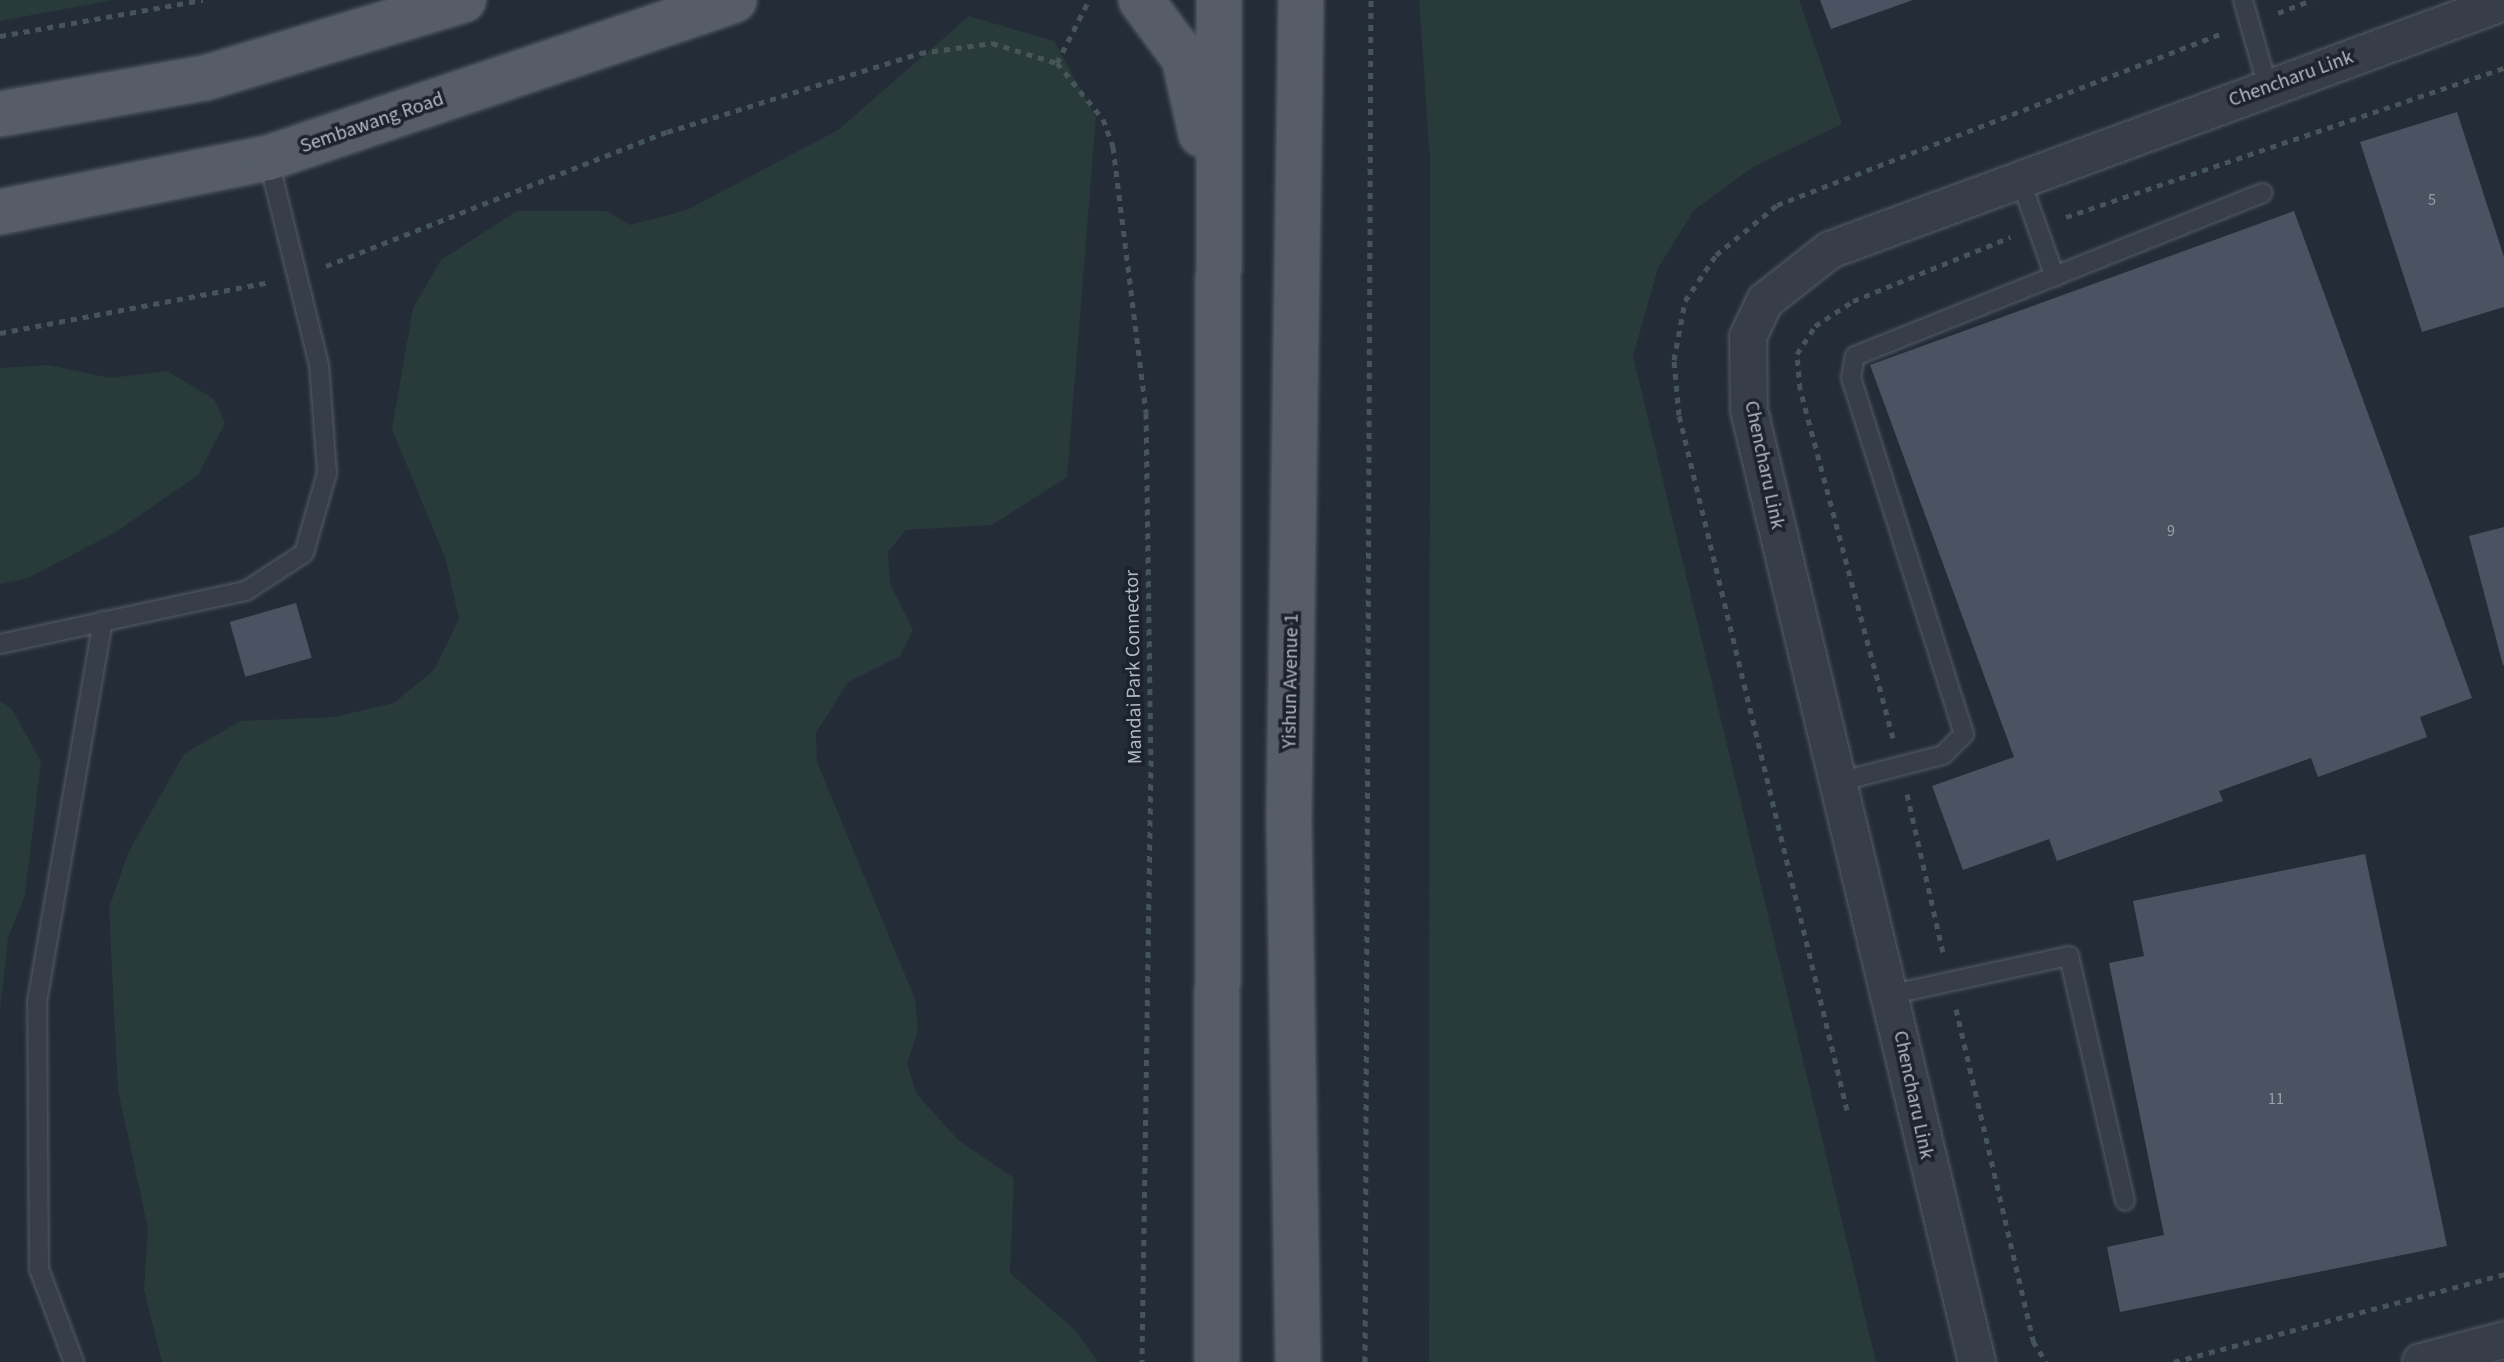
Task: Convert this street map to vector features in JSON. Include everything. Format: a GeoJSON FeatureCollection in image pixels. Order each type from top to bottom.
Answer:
{"type":"FeatureCollection","features":[{"type":"Feature","properties":{"kind":"main road"},"geometry":{"type":"LineString","coordinates":[[0,114],[205,78],[463,0]]}},
{"type":"Feature","properties":{"kind":"main road","name":"Sembawang Road"},"geometry":{"type":"LineString","coordinates":[[0,212],[268,158],[734,0]]}},
{"type":"Feature","properties":{"kind":"main road"},"geometry":{"type":"LineString","coordinates":[[1141,0],[1184,58],[1219,206]]}},
{"type":"Feature","properties":{"kind":"main road"},"geometry":{"type":"LineString","coordinates":[[1217,1362],[1219,0]]}},
{"type":"Feature","properties":{"kind":"main road","name":"Yishun Avenue 1"},"geometry":{"type":"LineString","coordinates":[[1298,1362],[1289,819],[1301,0]]}},
{"type":"Feature","properties":{"kind":"main road"},"geometry":{"type":"LineString","coordinates":[[1300,43],[1317,0]]}},
{"type":"Feature","properties":{"kind":"street","name":"Chencharu Link"},"geometry":{"type":"LineString","coordinates":[[1977,1362],[1893,994],[1838,782],[1749,410],[1748,337],[1765,301],[1830,250],[2019,176],[2504,2]]}},
{"type":"Feature","properties":{"kind":"street"},"geometry":{"type":"LineString","coordinates":[[2421,1362],[2504,1340]]}},
{"type":"Feature","properties":{"kind":"lane"},"geometry":{"type":"LineString","coordinates":[[2243,0],[2268,88]]}},
{"type":"Feature","properties":{"kind":"lane"},"geometry":{"type":"LineString","coordinates":[[0,644],[246,591],[304,553],[327,473],[319,365],[268,158]]}},
{"type":"Feature","properties":{"kind":"lane"},"geometry":{"type":"LineString","coordinates":[[2019,176],[2055,277]]}},
{"type":"Feature","properties":{"kind":"lane"},"geometry":{"type":"LineString","coordinates":[[1838,782],[1953,750],[1964,734],[1851,378],[1852,366],[1870,347],[2263,193]]}},
{"type":"Feature","properties":{"kind":"lane"},"geometry":{"type":"LineString","coordinates":[[74,1362],[39,1269],[37,1002],[103,621]]}},
{"type":"Feature","properties":{"kind":"lane"},"geometry":{"type":"LineString","coordinates":[[1893,994],[2069,956],[2125,1201]]}},
{"type":"Feature","properties":{"kind":"path"},"geometry":{"type":"LineString","coordinates":[[0,36],[203,0]]}},
{"type":"Feature","properties":{"kind":"path"},"geometry":{"type":"LineString","coordinates":[[0,333],[297,277],[667,132],[920,53],[992,43],[1057,63],[1089,0]]}},
{"type":"Feature","properties":{"kind":"path"},"geometry":{"type":"LineString","coordinates":[[1365,1362],[1371,0]]}},
{"type":"Feature","properties":{"kind":"path","name":"Mandai Park Connector"},"geometry":{"type":"LineString","coordinates":[[1057,63],[1103,119],[1113,147],[1146,413],[1151,760],[1142,1362]]}},
{"type":"Feature","properties":{"kind":"path"},"geometry":{"type":"LineString","coordinates":[[1947,968],[1900,765],[1800,389],[1797,354],[1815,326],[1853,301],[2038,226],[2504,68]]}},
{"type":"Feature","properties":{"kind":"path"},"geometry":{"type":"LineString","coordinates":[[1954,999],[2033,1341],[2046,1362]]}},
{"type":"Feature","properties":{"kind":"path"},"geometry":{"type":"LineString","coordinates":[[2174,1362],[2504,1274]]}},
{"type":"Feature","properties":{"kind":"shaded area"},"geometry":{"type":"Polygon","coordinates":[[[0,0],[113,0],[0,21],[0,0]]]}},
{"type":"Feature","properties":{"kind":"shaded area"},"geometry":{"type":"Polygon","coordinates":[[[1419,0],[1799,0],[1842,124],[1753,167],[1694,210],[1658,268],[1633,356],[1876,1362],[1429,1362],[1430,159],[1419,0]]]}},
{"type":"Feature","properties":{"kind":"shaded area"},"geometry":{"type":"Polygon","coordinates":[[[969,16],[1054,41],[1096,117],[1067,477],[992,525],[906,530],[888,552],[890,583],[913,630],[900,656],[848,682],[816,733],[817,762],[915,999],[918,1031],[907,1063],[916,1093],[958,1140],[1014,1178],[1010,1273],[1076,1331],[1098,1362],[162,1362],[144,1290],[148,1229],[118,1090],[109,908],[128,853],[184,754],[240,721],[334,717],[394,703],[434,670],[459,619],[446,560],[392,429],[413,308],[441,260],[517,211],[606,211],[630,225],[687,210],[838,130],[969,16]]]}},
{"type":"Feature","properties":{"kind":"shaded area"},"geometry":{"type":"Polygon","coordinates":[[[48,365],[110,378],[167,371],[214,399],[225,423],[198,475],[116,532],[28,578],[0,584],[0,368],[48,365]]]}},
{"type":"Feature","properties":{"kind":"shaded area"},"geometry":{"type":"Polygon","coordinates":[[[0,701],[11,708],[41,761],[25,895],[8,938],[0,1010],[0,701]]]}},
{"type":"Feature","properties":{"kind":"building"},"geometry":{"type":"Polygon","coordinates":[[[1820,0],[1913,0],[1831,29],[1820,0]]]}},
{"type":"Feature","properties":{"kind":"building"},"geometry":{"type":"Polygon","coordinates":[[[2457,112],[2504,257],[2504,307],[2422,332],[2360,142],[2457,112]]]}},
{"type":"Feature","properties":{"kind":"building"},"geometry":{"type":"Polygon","coordinates":[[[2294,211],[2472,698],[2420,717],[2427,737],[2318,777],[2311,758],[2219,791],[2223,801],[2057,861],[2049,839],[1963,870],[1932,786],[2014,757],[1870,365],[2294,211]]]}},
{"type":"Feature","properties":{"kind":"building"},"geometry":{"type":"Polygon","coordinates":[[[2504,527],[2504,665],[2503,665],[2469,536],[2504,527]]]}},
{"type":"Feature","properties":{"kind":"building"},"geometry":{"type":"Polygon","coordinates":[[[296,603],[312,658],[245,677],[230,622],[296,603]]]}},
{"type":"Feature","properties":{"kind":"building"},"geometry":{"type":"Polygon","coordinates":[[[2365,854],[2447,1246],[2120,1312],[2107,1247],[2164,1235],[2109,963],[2144,956],[2133,901],[2365,854]]]}}]}
